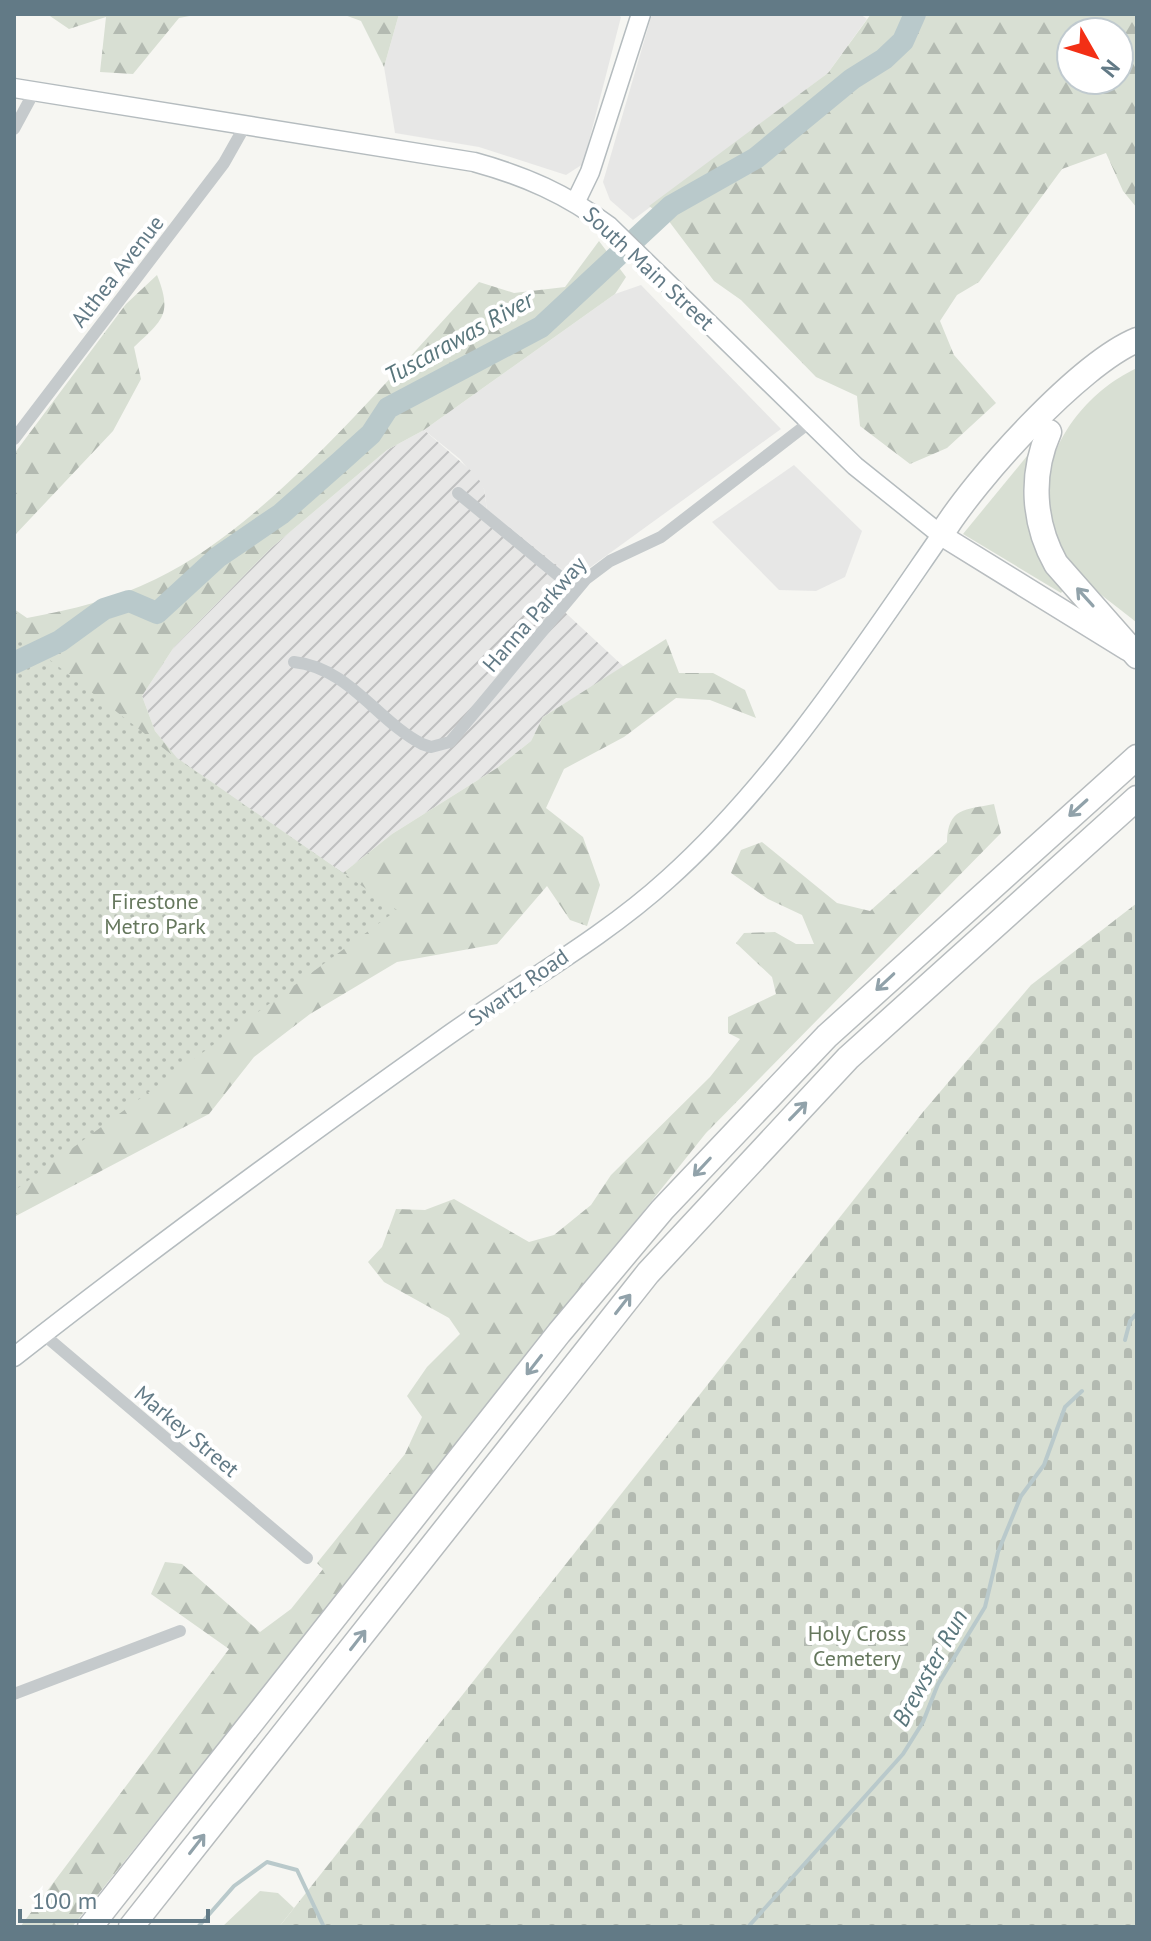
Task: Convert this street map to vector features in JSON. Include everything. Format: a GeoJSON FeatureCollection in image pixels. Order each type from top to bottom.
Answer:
{"type":"FeatureCollection","features":[{"type":"Feature","properties":{"kind":"highway"},"geometry":{"type":"LineString","coordinates":[[941,535],[974,489],[1073,383],[1110,353],[1137,340]]}},
{"type":"Feature","properties":{"kind":"highway"},"geometry":{"type":"LineString","coordinates":[[941,535],[971,512],[1098,380],[1137,356]]}},
{"type":"Feature","properties":{"kind":"highway"},"geometry":{"type":"LineString","coordinates":[[1049,432],[1036,490],[1037,513],[1047,549],[1056,564],[1137,656]]}},
{"type":"Feature","properties":{"kind":"highway"},"geometry":{"type":"LineString","coordinates":[[90,1927],[567,1323],[662,1210],[827,1036],[1137,757]]}},
{"type":"Feature","properties":{"kind":"highway"},"geometry":{"type":"LineString","coordinates":[[131,1927],[648,1273],[848,1058],[1137,798]]}},
{"type":"Feature","properties":{"kind":"main road","name":"South Main Street"},"geometry":{"type":"LineString","coordinates":[[941,535],[1137,656]]}},
{"type":"Feature","properties":{"kind":"street"},"geometry":{"type":"LineString","coordinates":[[576,201],[590,172],[641,14]]}},
{"type":"Feature","properties":{"kind":"street","name":"South Main Street"},"geometry":{"type":"LineString","coordinates":[[14,88],[474,162],[519,174],[576,201],[609,226],[855,466],[941,535]]}},
{"type":"Feature","properties":{"kind":"street"},"geometry":{"type":"LineString","coordinates":[[14,129],[34,92]]}},
{"type":"Feature","properties":{"kind":"street","name":"Althea Avenue"},"geometry":{"type":"LineString","coordinates":[[14,439],[217,172],[246,124]]}},
{"type":"Feature","properties":{"kind":"street","name":"Hanna Parkway"},"geometry":{"type":"LineString","coordinates":[[294,662],[317,664],[335,674],[414,740],[431,747],[441,746],[457,736],[576,590],[610,561],[661,537],[810,422]]}},
{"type":"Feature","properties":{"kind":"street"},"geometry":{"type":"LineString","coordinates":[[458,493],[576,590]]}},
{"type":"Feature","properties":{"kind":"street","name":"Swartz Road"},"geometry":{"type":"LineString","coordinates":[[14,1357],[393,1074],[606,927],[669,878],[736,808],[822,703],[941,535]]}},
{"type":"Feature","properties":{"kind":"street","name":"Markey Street"},"geometry":{"type":"LineString","coordinates":[[43,1334],[307,1558]]}},
{"type":"Feature","properties":{"kind":"street"},"geometry":{"type":"LineString","coordinates":[[14,1694],[180,1631]]}},
{"type":"Feature","properties":{"kind":"shaded area"},"geometry":{"type":"Polygon","coordinates":[[[399,14],[617,14],[621,17],[583,164],[566,175],[479,147],[395,133],[384,67],[399,14]]]}},
{"type":"Feature","properties":{"kind":"shaded area"},"geometry":{"type":"Polygon","coordinates":[[[652,14],[860,14],[867,19],[828,73],[633,220],[610,200],[603,182],[652,14]]]}},
{"type":"Feature","properties":{"kind":"shaded area"},"geometry":{"type":"Polygon","coordinates":[[[641,285],[781,429],[581,574],[568,574],[487,510],[484,489],[460,459],[424,430],[615,294],[641,285]]]}},
{"type":"Feature","properties":{"kind":"shaded area"},"geometry":{"type":"Polygon","coordinates":[[[424,430],[477,476],[484,489],[487,510],[568,574],[555,603],[624,667],[543,717],[531,741],[497,768],[392,834],[343,873],[176,758],[155,731],[142,696],[174,647],[271,548],[387,450],[424,430]]]}},
{"type":"Feature","properties":{"kind":"shaded area"},"geometry":{"type":"Polygon","coordinates":[[[794,465],[862,531],[845,577],[816,591],[779,590],[712,522],[794,465]]]}},
{"type":"Feature","properties":{"kind":"green space"},"geometry":{"type":"Polygon","coordinates":[[[47,14],[200,14],[179,18],[133,74],[100,72],[106,17],[69,29],[47,14]]]}},
{"type":"Feature","properties":{"kind":"green space"},"geometry":{"type":"Polygon","coordinates":[[[342,14],[399,14],[384,67],[361,21],[342,14]]]}},
{"type":"Feature","properties":{"kind":"green space"},"geometry":{"type":"Polygon","coordinates":[[[871,14],[1137,14],[1137,208],[1123,191],[1106,153],[1062,169],[979,282],[957,295],[940,321],[954,355],[996,403],[947,448],[910,464],[860,426],[857,396],[816,377],[741,300],[714,281],[668,220],[649,206],[828,73],[871,14]]]}},
{"type":"Feature","properties":{"kind":"green space"},"geometry":{"type":"Polygon","coordinates":[[[599,241],[626,277],[615,294],[424,430],[387,450],[271,548],[174,647],[142,696],[155,731],[177,758],[343,873],[392,834],[497,768],[531,741],[543,717],[666,639],[679,673],[713,673],[745,690],[756,718],[710,700],[676,698],[624,737],[564,769],[546,808],[583,837],[600,885],[587,926],[570,920],[547,886],[497,944],[397,962],[310,1014],[254,1057],[209,1114],[14,1217],[14,609],[27,618],[93,603],[141,586],[200,554],[286,485],[368,403],[479,282],[514,293],[565,287],[599,241]]]}},
{"type":"Feature","properties":{"kind":"green space"},"geometry":{"type":"Polygon","coordinates":[[[157,275],[164,299],[162,316],[134,347],[141,379],[113,431],[14,536],[14,454],[126,304],[157,275]]]}},
{"type":"Feature","properties":{"kind":"green space"},"geometry":{"type":"Polygon","coordinates":[[[1137,368],[1137,623],[1089,585],[1057,551],[1048,532],[1046,490],[1050,468],[1069,427],[1099,393],[1137,368]]]}},
{"type":"Feature","properties":{"kind":"green space"},"geometry":{"type":"Polygon","coordinates":[[[1036,445],[1065,588],[1061,593],[963,534],[1036,445]]]}},
{"type":"Feature","properties":{"kind":"green space","name":"Firestone Metro Park"},"geometry":{"type":"Polygon","coordinates":[[[14,632],[176,758],[397,910],[14,1191],[14,632]]]}},
{"type":"Feature","properties":{"kind":"green space"},"geometry":{"type":"Polygon","coordinates":[[[994,804],[1001,833],[706,1133],[72,1927],[20,1927],[229,1649],[151,1594],[165,1562],[182,1564],[260,1632],[291,1609],[323,1569],[317,1563],[405,1454],[422,1417],[407,1396],[427,1367],[460,1334],[449,1318],[384,1282],[368,1262],[382,1247],[396,1209],[425,1210],[454,1199],[529,1242],[554,1235],[591,1205],[611,1175],[710,1077],[740,1039],[728,1033],[728,1017],[776,994],[772,977],[736,943],[744,933],[775,932],[796,944],[814,944],[802,915],[768,899],[731,873],[741,850],[762,842],[837,903],[870,911],[947,842],[955,816],[967,809],[994,804]]]}},
{"type":"Feature","properties":{"kind":"green space","name":"Holy Cross Cemetery"},"geometry":{"type":"Polygon","coordinates":[[[1137,903],[1137,1927],[279,1927],[923,1112],[1031,985],[1137,903]]]}},
{"type":"Feature","properties":{"kind":"green space"},"geometry":{"type":"Polygon","coordinates":[[[260,1891],[278,1893],[294,1908],[279,1927],[222,1927],[260,1891]]]}},
{"type":"Feature","properties":{"kind":"waterway","name":"Tuscarawas River"},"geometry":{"type":"LineString","coordinates":[[14,663],[60,641],[104,609],[129,601],[157,613],[218,557],[281,514],[340,462],[371,434],[388,408],[541,327],[671,206],[756,158],[852,79],[884,59],[903,41],[915,14]]}},
{"type":"Feature","properties":{"kind":"waterway","name":"Brewster Run"},"geometry":{"type":"LineString","coordinates":[[1125,1340],[1130,1321],[1137,1313]]}},
{"type":"Feature","properties":{"kind":"waterway","name":"Brewster Run"},"geometry":{"type":"LineString","coordinates":[[748,1927],[903,1754],[923,1722],[938,1684],[985,1607],[998,1552],[1021,1496],[1044,1465],[1065,1407],[1082,1391]]}},
{"type":"Feature","properties":{"kind":"waterway","name":"Brewster Run"},"geometry":{"type":"LineString","coordinates":[[198,1927],[234,1886],[267,1862],[297,1870],[324,1927]]}}]}
